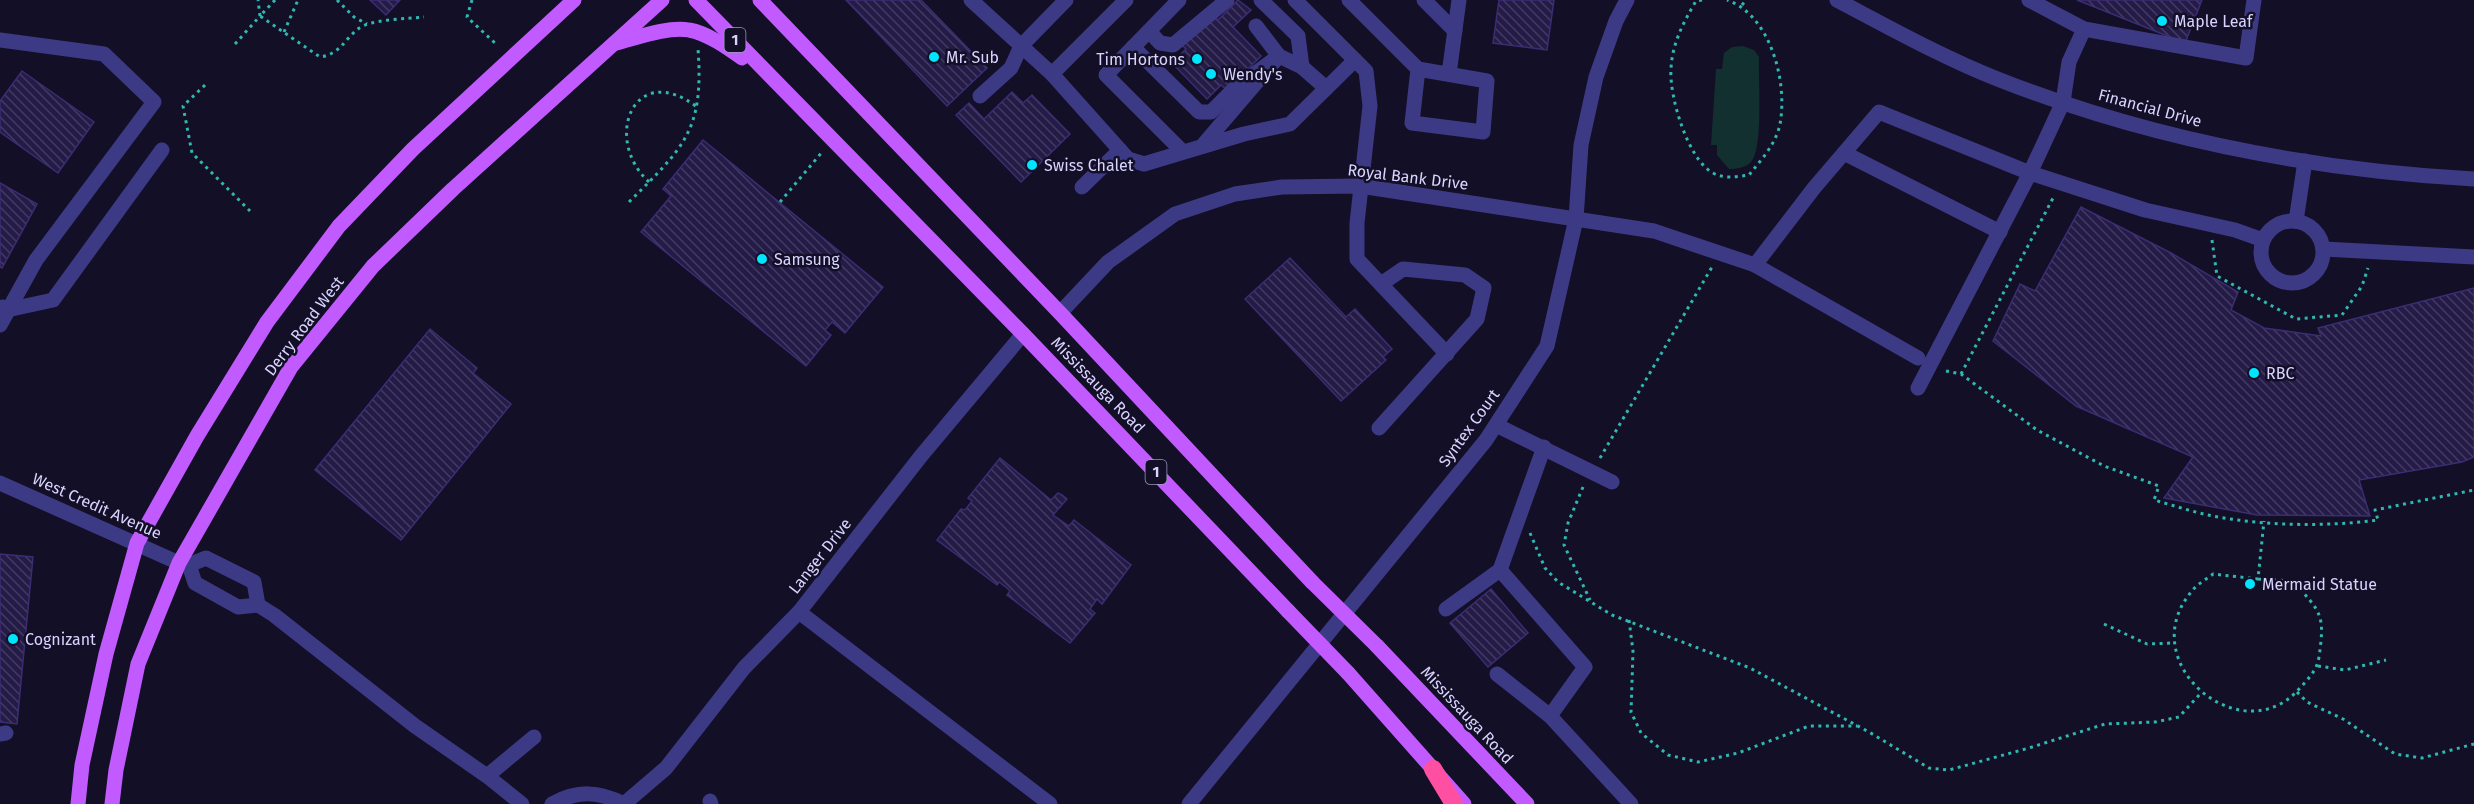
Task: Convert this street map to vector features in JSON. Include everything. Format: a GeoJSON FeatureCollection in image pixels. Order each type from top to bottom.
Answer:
{"type":"FeatureCollection","features":[{"type":"Feature","properties":{"kind":"highway"},"geometry":{"type":"LineString","coordinates":[[1433,769],[1454,804]]}},
{"type":"Feature","properties":{"kind":"main road","name":"Derry Road West"},"geometry":{"type":"LineString","coordinates":[[112,804],[116,770],[138,664],[184,564],[291,367],[373,266],[662,0]]}},
{"type":"Feature","properties":{"kind":"main road","name":"Mississauga Road"},"geometry":{"type":"LineString","coordinates":[[696,0],[1023,334],[1348,673],[1464,804]]}},
{"type":"Feature","properties":{"kind":"main road","name":"Mississauga Road"},"geometry":{"type":"LineString","coordinates":[[760,0],[1060,313],[1312,582],[1377,646],[1527,804]]}},
{"type":"Feature","properties":{"kind":"main road"},"geometry":{"type":"LineString","coordinates":[[776,0],[787,27]]}},
{"type":"Feature","properties":{"kind":"main road","name":"Derry Road West"},"geometry":{"type":"LineString","coordinates":[[78,804],[82,765],[106,654],[137,543],[197,436],[267,322],[331,235],[413,149],[571,2]]}},
{"type":"Feature","properties":{"kind":"main road"},"geometry":{"type":"LineString","coordinates":[[613,44],[651,33],[689,30],[728,47],[774,81]]}},
{"type":"Feature","properties":{"kind":"street"},"geometry":{"type":"LineString","coordinates":[[980,96],[1011,68],[1021,46],[1066,0]]}},
{"type":"Feature","properties":{"kind":"street"},"geometry":{"type":"LineString","coordinates":[[1052,74],[1126,0]]}},
{"type":"Feature","properties":{"kind":"street"},"geometry":{"type":"LineString","coordinates":[[1179,0],[1106,75],[1182,151]]}},
{"type":"Feature","properties":{"kind":"street"},"geometry":{"type":"LineString","coordinates":[[1149,31],[1160,43],[1173,45],[1227,0]]}},
{"type":"Feature","properties":{"kind":"street"},"geometry":{"type":"LineString","coordinates":[[1261,0],[1298,36],[1302,67]]}},
{"type":"Feature","properties":{"kind":"street"},"geometry":{"type":"LineString","coordinates":[[1348,0],[1418,69],[1488,81],[1483,132],[1412,123],[1418,69]]}},
{"type":"Feature","properties":{"kind":"street"},"geometry":{"type":"LineString","coordinates":[[1424,0],[1455,31]]}},
{"type":"Feature","properties":{"kind":"street"},"geometry":{"type":"LineString","coordinates":[[1449,74],[1459,0]]}},
{"type":"Feature","properties":{"kind":"street","name":"Syntex Court"},"geometry":{"type":"LineString","coordinates":[[1189,804],[1496,425],[1547,346],[1576,219],[1581,145],[1596,77],[1616,21],[1627,0]]}},
{"type":"Feature","properties":{"kind":"street","name":"Financial Drive"},"geometry":{"type":"LineString","coordinates":[[1837,0],[1936,52],[2000,80],[2063,102],[2159,130],[2305,161],[2419,176],[2474,179]]}},
{"type":"Feature","properties":{"kind":"street"},"geometry":{"type":"LineString","coordinates":[[2029,0],[2084,29],[2246,58],[2254,0]]}},
{"type":"Feature","properties":{"kind":"street"},"geometry":{"type":"LineString","coordinates":[[982,3],[1021,46],[1052,74],[1128,159],[1144,164],[1203,145],[1290,124],[1355,60]]}},
{"type":"Feature","properties":{"kind":"street"},"geometry":{"type":"LineString","coordinates":[[1303,3],[1366,71],[1370,106],[1356,232],[1357,259],[1447,354]]}},
{"type":"Feature","properties":{"kind":"street"},"geometry":{"type":"LineString","coordinates":[[1256,26],[1279,56],[1302,67],[1326,88]]}},
{"type":"Feature","properties":{"kind":"street"},"geometry":{"type":"LineString","coordinates":[[1918,388],[1924,363],[2000,232],[2063,102],[2069,62],[2084,29]]}},
{"type":"Feature","properties":{"kind":"street"},"geometry":{"type":"LineString","coordinates":[[0,40],[104,54],[154,102],[36,260],[3,308],[0,325]]}},
{"type":"Feature","properties":{"kind":"street"},"geometry":{"type":"LineString","coordinates":[[1133,47],[1199,112],[1211,112],[1234,89],[1279,56]]}},
{"type":"Feature","properties":{"kind":"street"},"geometry":{"type":"LineString","coordinates":[[1203,145],[1279,56]]}},
{"type":"Feature","properties":{"kind":"street"},"geometry":{"type":"LineString","coordinates":[[1755,265],[1879,112],[2030,173],[2145,210],[2235,230],[2263,240]]}},
{"type":"Feature","properties":{"kind":"street"},"geometry":{"type":"LineString","coordinates":[[3,308],[53,300],[162,150]]}},
{"type":"Feature","properties":{"kind":"street"},"geometry":{"type":"LineString","coordinates":[[1082,187],[1120,150]]}},
{"type":"Feature","properties":{"kind":"street"},"geometry":{"type":"LineString","coordinates":[[1844,153],[2000,232]]}},
{"type":"Feature","properties":{"kind":"street"},"geometry":{"type":"LineString","coordinates":[[2296,221],[2305,161]]}},
{"type":"Feature","properties":{"kind":"street","name":"Royal Bank Drive"},"geometry":{"type":"LineString","coordinates":[[1060,313],[1108,262],[1175,214],[1235,194],[1282,187],[1360,186],[1654,231],[1755,265],[1924,363]]}},
{"type":"Feature","properties":{"kind":"street"},"geometry":{"type":"LineString","coordinates":[[2296,221],[2310,226],[2318,233],[2324,249],[2321,264],[2313,275],[2292,283],[2281,281],[2267,271],[2261,259],[2263,240],[2269,230],[2280,223],[2296,221]]}},
{"type":"Feature","properties":{"kind":"street"},"geometry":{"type":"LineString","coordinates":[[2324,249],[2474,257]]}},
{"type":"Feature","properties":{"kind":"street"},"geometry":{"type":"LineString","coordinates":[[1379,428],[1477,319],[1484,288],[1465,275],[1403,269],[1381,284]]}},
{"type":"Feature","properties":{"kind":"street","name":"Langer Drive"},"geometry":{"type":"LineString","coordinates":[[1023,334],[921,456],[799,612],[1050,804]]}},
{"type":"Feature","properties":{"kind":"street"},"geometry":{"type":"LineString","coordinates":[[1496,425],[1612,482]]}},
{"type":"Feature","properties":{"kind":"street"},"geometry":{"type":"LineString","coordinates":[[1446,609],[1500,570],[1544,447]]}},
{"type":"Feature","properties":{"kind":"street","name":"West Credit Avenue"},"geometry":{"type":"LineString","coordinates":[[0,483],[184,564]]}},
{"type":"Feature","properties":{"kind":"street"},"geometry":{"type":"LineString","coordinates":[[258,605],[238,607],[195,583],[184,564],[206,558],[254,582],[258,605],[415,726],[487,776],[522,804]]}},
{"type":"Feature","properties":{"kind":"street"},"geometry":{"type":"LineString","coordinates":[[1500,570],[1585,666],[1550,716]]}},
{"type":"Feature","properties":{"kind":"street"},"geometry":{"type":"LineString","coordinates":[[552,804],[578,794],[594,793],[624,804],[666,768],[744,668],[799,612]]}},
{"type":"Feature","properties":{"kind":"street"},"geometry":{"type":"LineString","coordinates":[[1497,674],[1550,716],[1631,804]]}},
{"type":"Feature","properties":{"kind":"street"},"geometry":{"type":"LineString","coordinates":[[487,776],[534,737]]}},
{"type":"Feature","properties":{"kind":"path"},"geometry":{"type":"LineString","coordinates":[[258,0],[260,16],[320,57],[339,50],[358,29],[367,24],[424,17]]}},
{"type":"Feature","properties":{"kind":"path"},"geometry":{"type":"LineString","coordinates":[[235,44],[275,0]]}},
{"type":"Feature","properties":{"kind":"path"},"geometry":{"type":"LineString","coordinates":[[284,32],[298,0]]}},
{"type":"Feature","properties":{"kind":"path"},"geometry":{"type":"LineString","coordinates":[[337,0],[354,17],[367,24]]}},
{"type":"Feature","properties":{"kind":"path"},"geometry":{"type":"LineString","coordinates":[[472,0],[467,17],[496,44]]}},
{"type":"Feature","properties":{"kind":"path"},"geometry":{"type":"LineString","coordinates":[[1701,0],[1696,1],[1679,30],[1670,70],[1677,111],[1693,153],[1712,173],[1731,178],[1749,175],[1768,151],[1780,124],[1780,87],[1772,48],[1760,25],[1742,5],[1727,0]]}},
{"type":"Feature","properties":{"kind":"path"},"geometry":{"type":"LineString","coordinates":[[1742,5],[1746,0]]}},
{"type":"Feature","properties":{"kind":"path"},"geometry":{"type":"LineString","coordinates":[[629,202],[668,164],[691,130],[701,88],[698,47]]}},
{"type":"Feature","properties":{"kind":"path"},"geometry":{"type":"LineString","coordinates":[[205,86],[183,106],[192,153],[249,212]]}},
{"type":"Feature","properties":{"kind":"path"},"geometry":{"type":"LineString","coordinates":[[649,182],[640,174],[627,144],[624,129],[627,116],[635,102],[652,93],[668,92],[684,97],[697,107]]}},
{"type":"Feature","properties":{"kind":"path"},"geometry":{"type":"LineString","coordinates":[[780,202],[832,140]]}},
{"type":"Feature","properties":{"kind":"path"},"geometry":{"type":"LineString","coordinates":[[1961,374],[2055,193]]}},
{"type":"Feature","properties":{"kind":"path"},"geometry":{"type":"LineString","coordinates":[[2212,237],[2217,276],[2296,319],[2342,315],[2362,286],[2370,263]]}},
{"type":"Feature","properties":{"kind":"path"},"geometry":{"type":"LineString","coordinates":[[1591,602],[1564,545],[1568,523],[1581,489],[1721,253]]}},
{"type":"Feature","properties":{"kind":"path"},"geometry":{"type":"LineString","coordinates":[[1924,363],[1961,374],[2037,430],[2104,466],[2160,486],[2154,500],[2208,515],[2333,525],[2378,520],[2375,510],[2474,490]]}},
{"type":"Feature","properties":{"kind":"path"},"geometry":{"type":"LineString","coordinates":[[1521,513],[1545,568],[1558,582],[1612,615],[1750,668],[1859,726],[1929,768],[1949,770],[2105,724],[2155,722],[2179,717],[2201,693]]}},
{"type":"Feature","properties":{"kind":"path"},"geometry":{"type":"LineString","coordinates":[[2258,579],[2264,521]]}},
{"type":"Feature","properties":{"kind":"path"},"geometry":{"type":"LineString","coordinates":[[2213,574],[2258,579],[2292,581],[2312,601],[2323,624],[2318,666],[2285,702],[2255,710],[2223,707],[2201,693],[2183,671],[2173,643],[2179,612],[2192,590],[2213,574]]}},
{"type":"Feature","properties":{"kind":"path"},"geometry":{"type":"LineString","coordinates":[[1629,620],[1633,651],[1631,712],[1641,733],[1668,755],[1698,762],[1738,753],[1809,726],[1859,726]]}},
{"type":"Feature","properties":{"kind":"path"},"geometry":{"type":"LineString","coordinates":[[2104,624],[2147,644],[2173,643]]}},
{"type":"Feature","properties":{"kind":"path"},"geometry":{"type":"LineString","coordinates":[[2318,666],[2345,670],[2386,660]]}},
{"type":"Feature","properties":{"kind":"path"},"geometry":{"type":"LineString","coordinates":[[2296,692],[2307,702],[2343,719],[2395,754],[2422,758],[2474,744]]}},
{"type":"Feature","properties":{"kind":"green space"},"geometry":{"type":"Polygon","coordinates":[[[1743,46],[1754,50],[1759,57],[1758,143],[1751,162],[1741,168],[1729,169],[1717,155],[1717,145],[1711,145],[1716,69],[1722,69],[1724,53],[1732,47],[1743,46]]]}},
{"type":"Feature","properties":{"kind":"building"},"geometry":{"type":"Polygon","coordinates":[[[370,0],[400,0],[386,15],[370,0]]]}},
{"type":"Feature","properties":{"kind":"building"},"geometry":{"type":"Polygon","coordinates":[[[846,0],[921,0],[987,68],[947,106],[846,0]]]}},
{"type":"Feature","properties":{"kind":"building"},"geometry":{"type":"Polygon","coordinates":[[[1238,0],[1251,10],[1233,27],[1261,56],[1227,90],[1221,85],[1207,99],[1172,63],[1186,49],[1182,45],[1212,15],[1218,20],[1238,0]]]}},
{"type":"Feature","properties":{"kind":"building"},"geometry":{"type":"Polygon","coordinates":[[[1499,0],[1554,0],[1547,50],[1493,43],[1499,0]]]}},
{"type":"Feature","properties":{"kind":"building","name":"Maple Leaf"},"geometry":{"type":"Polygon","coordinates":[[[2077,0],[2202,0],[2185,43],[2077,0]]]}},
{"type":"Feature","properties":{"kind":"building"},"geometry":{"type":"Polygon","coordinates":[[[22,71],[94,122],[58,173],[0,132],[0,101],[22,71]]]}},
{"type":"Feature","properties":{"kind":"building"},"geometry":{"type":"Polygon","coordinates":[[[1012,92],[1023,103],[1032,95],[1070,134],[1021,182],[956,115],[969,103],[984,119],[1012,92]]]}},
{"type":"Feature","properties":{"kind":"building","name":"Samsung"},"geometry":{"type":"Polygon","coordinates":[[[703,140],[883,287],[845,333],[832,322],[825,330],[831,335],[806,366],[641,232],[671,196],[663,189],[703,140]]]}},
{"type":"Feature","properties":{"kind":"building"},"geometry":{"type":"Polygon","coordinates":[[[0,183],[37,204],[2,268],[0,267],[0,183]]]}},
{"type":"Feature","properties":{"kind":"building","name":"RBC"},"geometry":{"type":"Polygon","coordinates":[[[2081,207],[2171,253],[2238,292],[2231,310],[2264,328],[2321,336],[2318,328],[2474,288],[2474,457],[2462,462],[2359,480],[2370,516],[2257,515],[2164,498],[2193,457],[2076,406],[1993,341],[2020,284],[2035,291],[2081,207]]]}},
{"type":"Feature","properties":{"kind":"building"},"geometry":{"type":"Polygon","coordinates":[[[1290,258],[1346,317],[1355,309],[1392,349],[1383,357],[1386,360],[1341,401],[1245,299],[1290,258]]]}},
{"type":"Feature","properties":{"kind":"building"},"geometry":{"type":"Polygon","coordinates":[[[430,329],[477,368],[473,373],[511,404],[401,540],[315,470],[430,329]]]}},
{"type":"Feature","properties":{"kind":"building"},"geometry":{"type":"Polygon","coordinates":[[[1000,458],[1051,500],[1058,493],[1067,499],[1053,515],[1069,526],[1074,520],[1131,565],[1102,604],[1097,599],[1090,609],[1095,613],[1070,643],[1007,595],[1010,591],[1007,588],[999,582],[997,585],[937,540],[961,509],[965,510],[972,501],[968,498],[1000,458]]]}},
{"type":"Feature","properties":{"kind":"building","name":"Cognizant"},"geometry":{"type":"Polygon","coordinates":[[[0,554],[33,557],[17,724],[0,722],[0,554]]]}},
{"type":"Feature","properties":{"kind":"building"},"geometry":{"type":"Polygon","coordinates":[[[1491,589],[1528,633],[1488,667],[1450,623],[1491,589]]]}},
{"type":"Feature","properties":{"kind":"place","name":"Maple Leaf"},"geometry":{"type":"Point","coordinates":[2162,21]}},
{"type":"Feature","properties":{"kind":"place","name":"Mr. Sub"},"geometry":{"type":"Point","coordinates":[934,57]}},
{"type":"Feature","properties":{"kind":"place","name":"Tim Hortons"},"geometry":{"type":"Point","coordinates":[1197,59]}},
{"type":"Feature","properties":{"kind":"place","name":"Wendy's"},"geometry":{"type":"Point","coordinates":[1211,74]}},
{"type":"Feature","properties":{"kind":"place","name":"Swiss Chalet"},"geometry":{"type":"Point","coordinates":[1032,165]}},
{"type":"Feature","properties":{"kind":"place","name":"Samsung"},"geometry":{"type":"Point","coordinates":[762,259]}},
{"type":"Feature","properties":{"kind":"place","name":"RBC"},"geometry":{"type":"Point","coordinates":[2254,373]}},
{"type":"Feature","properties":{"kind":"place","name":"Mermaid Statue"},"geometry":{"type":"Point","coordinates":[2250,584]}},
{"type":"Feature","properties":{"kind":"place","name":"Cognizant"},"geometry":{"type":"Point","coordinates":[13,639]}}]}
